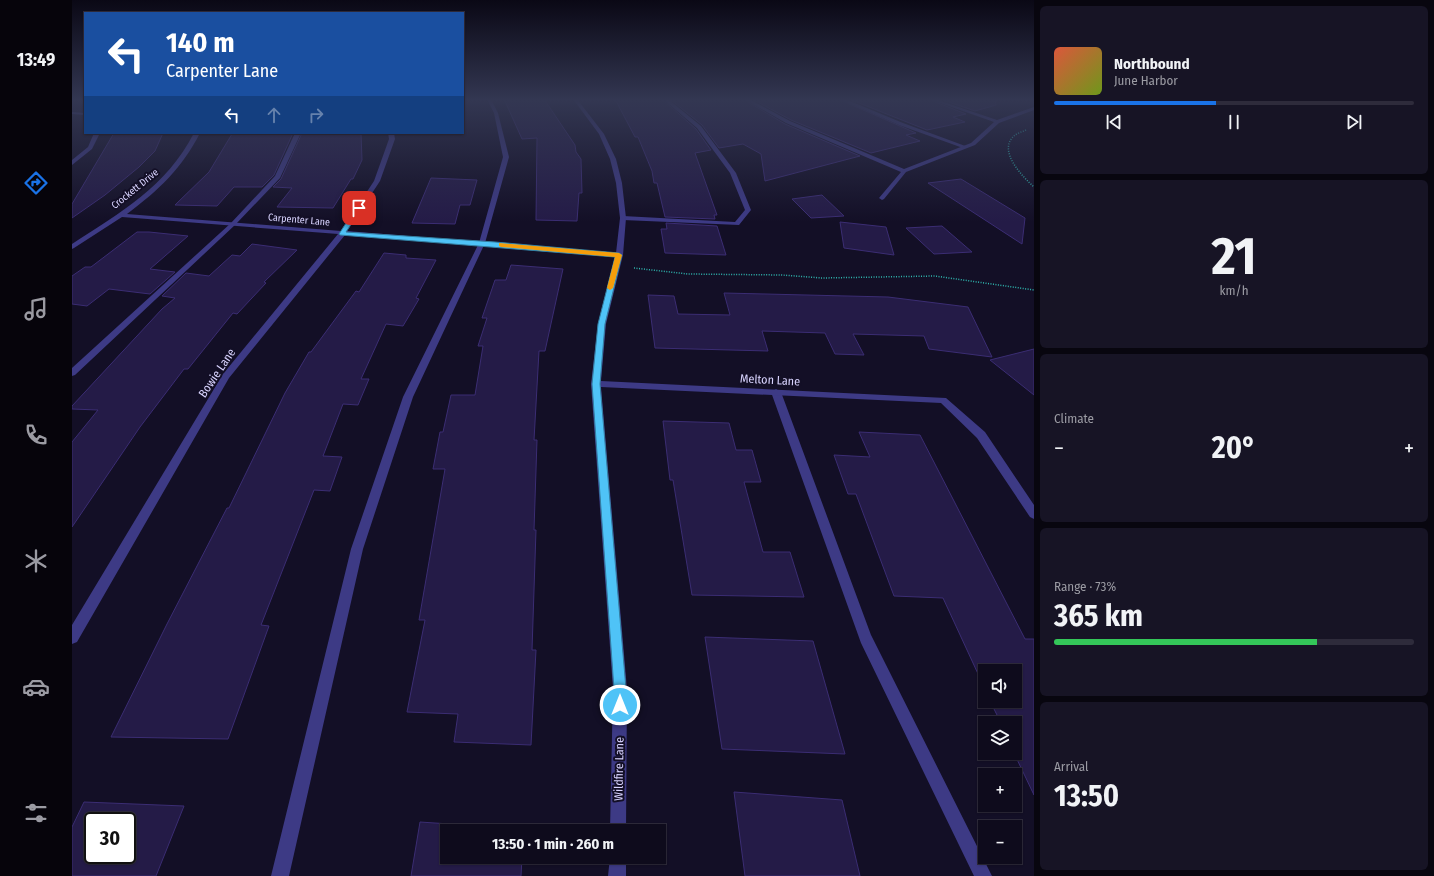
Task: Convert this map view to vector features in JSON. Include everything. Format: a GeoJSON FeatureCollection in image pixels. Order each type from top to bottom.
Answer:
{"type":"FeatureCollection","features":[{"type":"Feature","properties":{"kind":"street"},"geometry":{"type":"LineString","coordinates":[[72,163],[90,148],[94,140]]}},
{"type":"Feature","properties":{"kind":"street","name":"Crockett Drive"},"geometry":{"type":"LineString","coordinates":[[72,247],[121,214],[163,182],[191,146],[194,140]]}},
{"type":"Feature","properties":{"kind":"street"},"geometry":{"type":"LineString","coordinates":[[72,373],[233,224],[278,177],[296,140]]}},
{"type":"Feature","properties":{"kind":"street","name":"Bowie Lane"},"geometry":{"type":"LineString","coordinates":[[72,637],[226,376],[342,234],[377,181],[392,140]]}},
{"type":"Feature","properties":{"kind":"street"},"geometry":{"type":"LineString","coordinates":[[280,876],[357,549],[408,397],[482,243],[506,157],[502,140]]}},
{"type":"Feature","properties":{"kind":"street","name":"Wildfire Lane"},"geometry":{"type":"LineString","coordinates":[[604,140],[613,159],[619,183],[623,218],[619,255],[615,266],[602,324],[596,384],[620,689],[618,824]]}},
{"type":"Feature","properties":{"kind":"street"},"geometry":{"type":"LineString","coordinates":[[623,218],[737,224],[748,210],[733,173],[708,140]]}},
{"type":"Feature","properties":{"kind":"street"},"geometry":{"type":"LineString","coordinates":[[830,140],[904,171]]}},
{"type":"Feature","properties":{"kind":"street"},"geometry":{"type":"LineString","coordinates":[[945,140],[965,147]]}},
{"type":"Feature","properties":{"kind":"street"},"geometry":{"type":"LineString","coordinates":[[882,198],[904,171],[973,144],[977,140]]}},
{"type":"Feature","properties":{"kind":"street","name":"Carpenter Lane"},"geometry":{"type":"LineString","coordinates":[[121,214],[342,234],[482,243],[619,255]]}},
{"type":"Feature","properties":{"kind":"street","name":"Melton Lane"},"geometry":{"type":"LineString","coordinates":[[596,384],[943,400],[981,435],[1034,514]]}},
{"type":"Feature","properties":{"kind":"street"},"geometry":{"type":"LineString","coordinates":[[776,392],[866,638],[983,876]]}},
{"type":"Feature","properties":{"kind":"street"},"geometry":{"type":"LineString","coordinates":[[618,864],[618,876]]}},
{"type":"Feature","properties":{"kind":"path"},"geometry":{"type":"LineString","coordinates":[[1012,140],[1009,145],[1008,154],[1023,178],[1034,187]]}},
{"type":"Feature","properties":{"kind":"path"},"geometry":{"type":"LineString","coordinates":[[615,266],[688,274],[782,275],[822,278],[935,276],[1034,290]]}},
{"type":"Feature","properties":{"kind":"building"},"geometry":{"type":"Polygon","coordinates":[[[110,140],[160,140],[155,151],[139,167],[105,195],[72,218],[72,204],[110,140]]]}},
{"type":"Feature","properties":{"kind":"building"},"geometry":{"type":"Polygon","coordinates":[[[228,140],[290,140],[274,175],[262,187],[234,187],[217,206],[175,205],[209,172],[228,140]]]}},
{"type":"Feature","properties":{"kind":"building"},"geometry":{"type":"Polygon","coordinates":[[[299,140],[361,140],[362,160],[353,179],[351,179],[333,208],[277,207],[292,188],[273,187],[281,179],[299,140]]]}},
{"type":"Feature","properties":{"kind":"building"},"geometry":{"type":"Polygon","coordinates":[[[537,140],[572,140],[575,145],[576,152],[581,159],[582,193],[579,193],[577,221],[536,220],[537,140]]]}},
{"type":"Feature","properties":{"kind":"building"},"geometry":{"type":"Polygon","coordinates":[[[639,140],[704,140],[711,150],[695,153],[717,215],[714,215],[715,219],[665,217],[657,183],[654,183],[652,171],[639,140]]]}},
{"type":"Feature","properties":{"kind":"building"},"geometry":{"type":"Polygon","coordinates":[[[713,140],[822,140],[860,156],[765,181],[761,154],[743,144],[719,148],[713,140]]]}},
{"type":"Feature","properties":{"kind":"building"},"geometry":{"type":"Polygon","coordinates":[[[839,140],[920,141],[871,153],[839,140]]]}},
{"type":"Feature","properties":{"kind":"building"},"geometry":{"type":"Polygon","coordinates":[[[431,178],[477,180],[470,205],[460,205],[455,224],[412,223],[431,178]]]}},
{"type":"Feature","properties":{"kind":"building"},"geometry":{"type":"Polygon","coordinates":[[[961,179],[1025,218],[1022,244],[928,183],[961,179]]]}},
{"type":"Feature","properties":{"kind":"building"},"geometry":{"type":"Polygon","coordinates":[[[822,195],[844,216],[811,218],[792,199],[822,195]]]}},
{"type":"Feature","properties":{"kind":"building"},"geometry":{"type":"Polygon","coordinates":[[[840,222],[886,227],[894,255],[844,248],[840,222]]]}},
{"type":"Feature","properties":{"kind":"building"},"geometry":{"type":"Polygon","coordinates":[[[666,223],[717,226],[726,255],[665,253],[661,229],[667,229],[666,223]]]}},
{"type":"Feature","properties":{"kind":"building"},"geometry":{"type":"Polygon","coordinates":[[[942,226],[972,252],[934,254],[906,228],[942,226]]]}},
{"type":"Feature","properties":{"kind":"building"},"geometry":{"type":"Polygon","coordinates":[[[137,232],[188,236],[150,269],[175,272],[150,294],[109,289],[87,306],[72,304],[72,276],[85,267],[91,267],[137,232]]]}},
{"type":"Feature","properties":{"kind":"building"},"geometry":{"type":"Polygon","coordinates":[[[252,244],[297,250],[264,282],[266,283],[237,314],[233,313],[188,369],[184,369],[140,427],[72,527],[72,442],[98,410],[72,409],[72,406],[162,309],[175,298],[162,296],[186,273],[209,276],[232,255],[240,256],[252,244]]]}},
{"type":"Feature","properties":{"kind":"building"},"geometry":{"type":"Polygon","coordinates":[[[384,253],[406,255],[406,258],[436,260],[416,298],[419,299],[403,326],[386,324],[361,379],[369,379],[358,405],[343,404],[323,456],[342,457],[330,491],[314,490],[261,625],[269,626],[228,739],[111,737],[167,624],[227,508],[229,508],[285,393],[309,352],[311,352],[356,291],[359,292],[384,253]]]}},
{"type":"Feature","properties":{"kind":"building"},"geometry":{"type":"Polygon","coordinates":[[[511,265],[563,269],[545,351],[539,351],[534,440],[537,440],[532,650],[536,650],[531,745],[454,742],[458,714],[407,712],[425,620],[419,620],[445,469],[433,469],[440,432],[443,432],[451,395],[475,395],[483,346],[478,346],[487,318],[482,318],[495,280],[506,280],[511,265]]]}},
{"type":"Feature","properties":{"kind":"building"},"geometry":{"type":"Polygon","coordinates":[[[724,293],[888,297],[968,307],[992,357],[929,349],[924,336],[853,334],[864,355],[835,354],[825,333],[762,331],[768,351],[655,348],[648,295],[674,296],[678,314],[730,315],[724,293]]]}},
{"type":"Feature","properties":{"kind":"building"},"geometry":{"type":"Polygon","coordinates":[[[1034,349],[1034,395],[990,360],[1034,349]]]}},
{"type":"Feature","properties":{"kind":"building"},"geometry":{"type":"Polygon","coordinates":[[[663,421],[729,423],[736,450],[752,450],[761,482],[744,482],[763,552],[790,552],[804,597],[692,595],[673,480],[670,480],[663,421]]]}},
{"type":"Feature","properties":{"kind":"building"},"geometry":{"type":"Polygon","coordinates":[[[859,432],[920,435],[1025,639],[1034,639],[1034,795],[1017,760],[1022,760],[1022,716],[998,716],[994,708],[1022,708],[1022,664],[978,664],[978,674],[943,598],[894,596],[856,494],[848,494],[834,455],[870,457],[859,432]]]}},
{"type":"Feature","properties":{"kind":"building"},"geometry":{"type":"Polygon","coordinates":[[[705,637],[813,641],[845,754],[722,749],[705,637]]]}},
{"type":"Feature","properties":{"kind":"building"},"geometry":{"type":"Polygon","coordinates":[[[734,792],[842,800],[860,876],[745,876],[734,792]]]}},
{"type":"Feature","properties":{"kind":"building"},"geometry":{"type":"Polygon","coordinates":[[[84,802],[184,806],[156,876],[72,876],[72,827],[84,802]]]}},
{"type":"Feature","properties":{"kind":"building"},"geometry":{"type":"Polygon","coordinates":[[[420,822],[450,824],[440,824],[440,864],[522,864],[521,876],[411,876],[420,822]]]}},
{"type":"Feature","properties":{"kind":"slow traffic"},"geometry":{"type":"LineString","coordinates":[[501,245],[619,255],[610,288]]}},
{"type":"Feature","properties":{"kind":"route"},"geometry":{"type":"LineString","coordinates":[[359,208],[342,234],[495,244],[619,255],[615,266],[602,324],[596,384],[620,705]]}}]}
